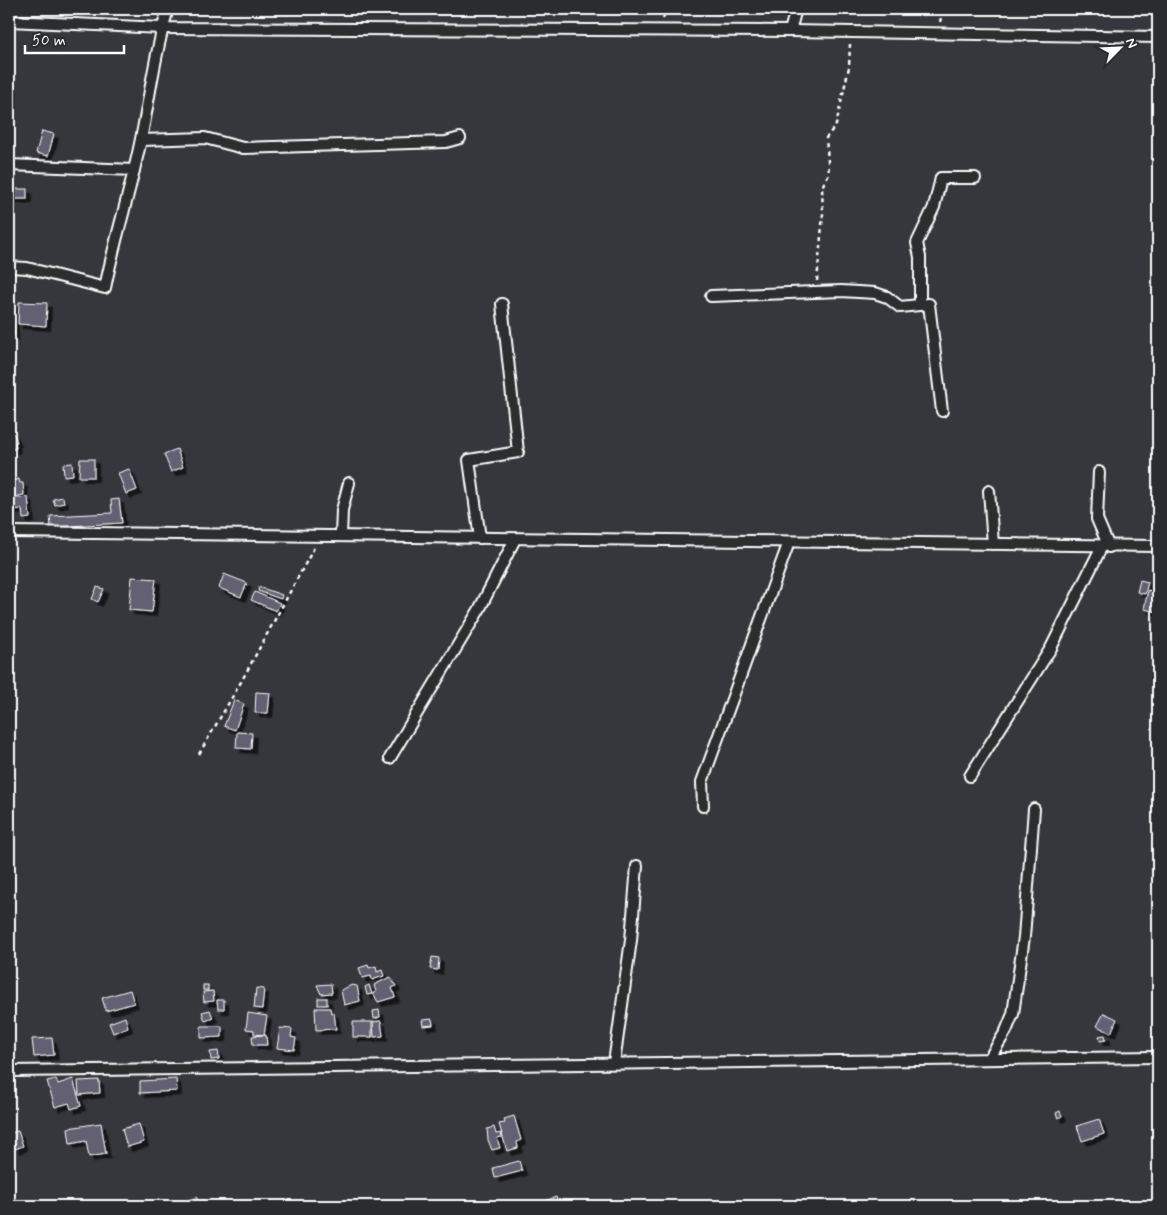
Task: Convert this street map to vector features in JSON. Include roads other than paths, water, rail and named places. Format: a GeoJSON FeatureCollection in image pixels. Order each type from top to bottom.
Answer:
{"type":"FeatureCollection","features":[{"type":"Feature","properties":{"kind":"street"},"geometry":{"type":"LineString","coordinates":[[9,267],[27,268],[105,288],[117,230],[141,140],[162,28],[168,9]]}},
{"type":"Feature","properties":{"kind":"street"},"geometry":{"type":"LineString","coordinates":[[790,31],[796,9]]}},
{"type":"Feature","properties":{"kind":"street"},"geometry":{"type":"LineString","coordinates":[[9,21],[162,28],[790,31],[1158,37]]}},
{"type":"Feature","properties":{"kind":"street"},"geometry":{"type":"LineString","coordinates":[[141,140],[205,138],[243,148],[446,142],[460,138]]}},
{"type":"Feature","properties":{"kind":"street"},"geometry":{"type":"LineString","coordinates":[[9,165],[134,170]]}},
{"type":"Feature","properties":{"kind":"street"},"geometry":{"type":"LineString","coordinates":[[920,305],[920,257],[918,243],[934,207],[941,178],[975,178]]}},
{"type":"Feature","properties":{"kind":"street"},"geometry":{"type":"LineString","coordinates":[[711,296],[816,292],[875,293],[887,297],[900,307],[929,304],[942,411]]}},
{"type":"Feature","properties":{"kind":"street"},"geometry":{"type":"LineString","coordinates":[[480,538],[469,460],[518,452],[502,304]]}},
{"type":"Feature","properties":{"kind":"street"},"geometry":{"type":"LineString","coordinates":[[970,776],[1050,648],[1106,546],[1097,519],[1099,472]]}},
{"type":"Feature","properties":{"kind":"street"},"geometry":{"type":"LineString","coordinates":[[341,536],[342,510],[349,483]]}},
{"type":"Feature","properties":{"kind":"street"},"geometry":{"type":"LineString","coordinates":[[989,491],[992,544]]}},
{"type":"Feature","properties":{"kind":"street"},"geometry":{"type":"LineString","coordinates":[[9,532],[1158,546]]}},
{"type":"Feature","properties":{"kind":"street"},"geometry":{"type":"LineString","coordinates":[[390,758],[479,610],[515,539]]}},
{"type":"Feature","properties":{"kind":"street"},"geometry":{"type":"LineString","coordinates":[[702,806],[702,782],[789,542]]}},
{"type":"Feature","properties":{"kind":"street"},"geometry":{"type":"LineString","coordinates":[[989,1059],[1006,1031],[1013,1014],[1024,937],[1034,809]]}},
{"type":"Feature","properties":{"kind":"street"},"geometry":{"type":"LineString","coordinates":[[614,1063],[630,940],[637,866]]}},
{"type":"Feature","properties":{"kind":"street"},"geometry":{"type":"LineString","coordinates":[[9,1072],[1158,1057]]}}]}
